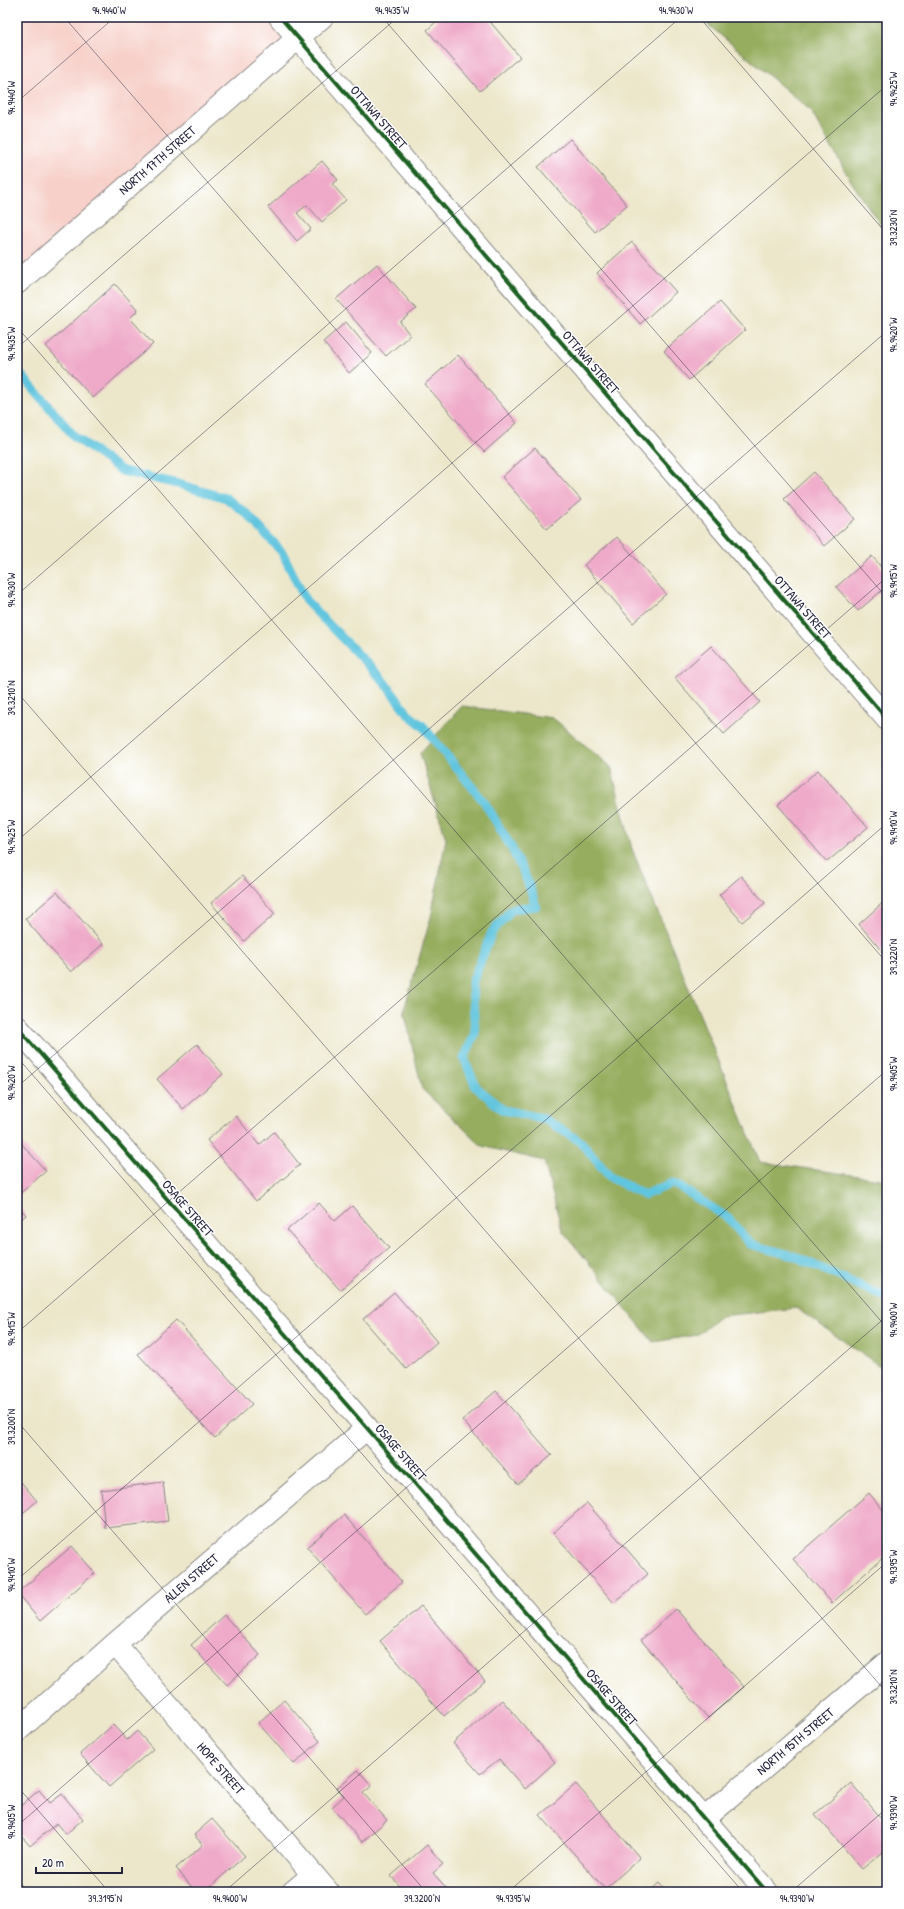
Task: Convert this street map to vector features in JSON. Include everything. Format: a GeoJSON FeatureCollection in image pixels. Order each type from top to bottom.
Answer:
{"type":"FeatureCollection","features":[{"type":"Feature","properties":{"kind":"street","name":"OTTAWA STREET"},"geometry":{"type":"LineString","coordinates":[[280,17],[887,719]]}},
{"type":"Feature","properties":{"kind":"street","name":"NORTH 17TH STREET"},"geometry":{"type":"LineString","coordinates":[[17,283],[297,37],[322,17]]}},
{"type":"Feature","properties":{"kind":"street","name":"OSAGE STREET"},"geometry":{"type":"LineString","coordinates":[[18,1031],[367,1428],[767,1892]]}},
{"type":"Feature","properties":{"kind":"street","name":"ALLEN STREET"},"geometry":{"type":"LineString","coordinates":[[17,1731],[115,1644],[367,1428]]}},
{"type":"Feature","properties":{"kind":"street","name":"HOPE STREET"},"geometry":{"type":"LineString","coordinates":[[115,1644],[328,1892]]}},
{"type":"Feature","properties":{"kind":"street","name":"NORTH 15TH STREET"},"geometry":{"type":"LineString","coordinates":[[704,1819],[887,1663]]}},
{"type":"Feature","properties":{"kind":"street"},"geometry":{"type":"LineString","coordinates":[[293,1892],[313,1875]]}},
{"type":"Feature","properties":{"kind":"shaded area"},"geometry":{"type":"Polygon","coordinates":[[[17,17],[280,17],[297,37],[17,281],[17,17]]]}},
{"type":"Feature","properties":{"kind":"green space"},"geometry":{"type":"Polygon","coordinates":[[[699,17],[887,17],[887,235],[851,181],[810,110],[699,17]]]}},
{"type":"Feature","properties":{"kind":"green space"},"geometry":{"type":"Polygon","coordinates":[[[462,706],[553,718],[611,767],[632,849],[760,1162],[887,1180],[887,1371],[796,1308],[721,1316],[697,1335],[653,1342],[562,1230],[544,1161],[482,1146],[422,1089],[404,1010],[431,917],[446,839],[420,753],[462,706]]]}},
{"type":"Feature","properties":{"kind":"building"},"geometry":{"type":"Polygon","coordinates":[[[433,17],[486,17],[520,57],[480,91],[427,30],[437,21],[433,17]]]}},
{"type":"Feature","properties":{"kind":"building"},"geometry":{"type":"Polygon","coordinates":[[[570,139],[627,205],[595,232],[538,167],[570,139]]]}},
{"type":"Feature","properties":{"kind":"building"},"geometry":{"type":"Polygon","coordinates":[[[322,161],[338,180],[332,184],[346,200],[322,222],[307,205],[297,213],[311,229],[297,241],[268,207],[322,161]]]}},
{"type":"Feature","properties":{"kind":"building"},"geometry":{"type":"Polygon","coordinates":[[[632,242],[676,292],[640,324],[597,273],[632,242]]]}},
{"type":"Feature","properties":{"kind":"building"},"geometry":{"type":"Polygon","coordinates":[[[377,264],[416,309],[400,322],[410,335],[386,356],[336,299],[377,264]]]}},
{"type":"Feature","properties":{"kind":"building"},"geometry":{"type":"Polygon","coordinates":[[[115,284],[138,310],[130,318],[153,344],[93,398],[46,346],[115,284]]]}},
{"type":"Feature","properties":{"kind":"building"},"geometry":{"type":"Polygon","coordinates":[[[720,302],[745,330],[689,380],[664,351],[720,302]]]}},
{"type":"Feature","properties":{"kind":"building"},"geometry":{"type":"Polygon","coordinates":[[[346,322],[372,353],[349,373],[323,342],[346,322]]]}},
{"type":"Feature","properties":{"kind":"building"},"geometry":{"type":"Polygon","coordinates":[[[458,355],[517,423],[484,452],[425,384],[458,355]]]}},
{"type":"Feature","properties":{"kind":"building"},"geometry":{"type":"Polygon","coordinates":[[[535,448],[581,500],[547,529],[502,477],[535,448]]]}},
{"type":"Feature","properties":{"kind":"building"},"geometry":{"type":"Polygon","coordinates":[[[814,472],[855,519],[824,546],[784,499],[814,472]]]}},
{"type":"Feature","properties":{"kind":"building"},"geometry":{"type":"Polygon","coordinates":[[[617,537],[666,594],[633,623],[584,565],[617,537]]]}},
{"type":"Feature","properties":{"kind":"building"},"geometry":{"type":"Polygon","coordinates":[[[872,556],[887,574],[887,586],[858,611],[836,587],[872,556]]]}},
{"type":"Feature","properties":{"kind":"building"},"geometry":{"type":"Polygon","coordinates":[[[711,646],[760,702],[724,734],[675,678],[711,646]]]}},
{"type":"Feature","properties":{"kind":"building"},"geometry":{"type":"Polygon","coordinates":[[[818,770],[868,827],[827,862],[778,805],[818,770]]]}},
{"type":"Feature","properties":{"kind":"building"},"geometry":{"type":"Polygon","coordinates":[[[242,876],[275,914],[244,941],[211,903],[242,876]]]}},
{"type":"Feature","properties":{"kind":"building"},"geometry":{"type":"Polygon","coordinates":[[[741,876],[765,903],[742,922],[719,895],[741,876]]]}},
{"type":"Feature","properties":{"kind":"building"},"geometry":{"type":"Polygon","coordinates":[[[57,892],[103,944],[71,972],[25,919],[57,892]]]}},
{"type":"Feature","properties":{"kind":"building"},"geometry":{"type":"Polygon","coordinates":[[[887,899],[887,957],[859,924],[887,899]]]}},
{"type":"Feature","properties":{"kind":"building"},"geometry":{"type":"Polygon","coordinates":[[[197,1044],[223,1074],[183,1109],[157,1079],[197,1044]]]}},
{"type":"Feature","properties":{"kind":"building"},"geometry":{"type":"Polygon","coordinates":[[[236,1116],[259,1145],[274,1132],[300,1165],[256,1201],[207,1140],[236,1116]]]}},
{"type":"Feature","properties":{"kind":"building"},"geometry":{"type":"Polygon","coordinates":[[[21,1143],[46,1171],[17,1196],[17,1146],[21,1143]]]}},
{"type":"Feature","properties":{"kind":"building"},"geometry":{"type":"Polygon","coordinates":[[[319,1203],[335,1221],[352,1206],[389,1248],[340,1290],[287,1230],[319,1203]]]}},
{"type":"Feature","properties":{"kind":"building"},"geometry":{"type":"Polygon","coordinates":[[[17,1204],[26,1215],[17,1223],[17,1204]]]}},
{"type":"Feature","properties":{"kind":"building"},"geometry":{"type":"Polygon","coordinates":[[[394,1292],[437,1342],[406,1369],[363,1319],[394,1292]]]}},
{"type":"Feature","properties":{"kind":"building"},"geometry":{"type":"Polygon","coordinates":[[[176,1320],[252,1404],[215,1438],[138,1354],[176,1320]]]}},
{"type":"Feature","properties":{"kind":"building"},"geometry":{"type":"Polygon","coordinates":[[[496,1391],[552,1455],[518,1484],[462,1420],[496,1391]]]}},
{"type":"Feature","properties":{"kind":"building"},"geometry":{"type":"Polygon","coordinates":[[[17,1477],[37,1501],[17,1518],[17,1477]]]}},
{"type":"Feature","properties":{"kind":"building"},"geometry":{"type":"Polygon","coordinates":[[[163,1482],[168,1521],[105,1528],[101,1490],[163,1482]]]}},
{"type":"Feature","properties":{"kind":"building"},"geometry":{"type":"Polygon","coordinates":[[[869,1493],[887,1515],[887,1554],[832,1603],[793,1559],[869,1493]]]}},
{"type":"Feature","properties":{"kind":"building"},"geometry":{"type":"Polygon","coordinates":[[[587,1503],[648,1574],[614,1603],[553,1533],[587,1503]]]}},
{"type":"Feature","properties":{"kind":"building"},"geometry":{"type":"Polygon","coordinates":[[[344,1515],[402,1582],[365,1614],[307,1547],[344,1515]]]}},
{"type":"Feature","properties":{"kind":"building"},"geometry":{"type":"Polygon","coordinates":[[[72,1546],[95,1573],[40,1621],[17,1593],[72,1546]]]}},
{"type":"Feature","properties":{"kind":"building"},"geometry":{"type":"Polygon","coordinates":[[[421,1606],[485,1681],[444,1716],[380,1641],[421,1606]]]}},
{"type":"Feature","properties":{"kind":"building"},"geometry":{"type":"Polygon","coordinates":[[[676,1609],[744,1687],[708,1718],[641,1640],[676,1609]]]}},
{"type":"Feature","properties":{"kind":"building"},"geometry":{"type":"Polygon","coordinates":[[[224,1615],[260,1655],[227,1685],[191,1645],[224,1615]]]}},
{"type":"Feature","properties":{"kind":"building"},"geometry":{"type":"Polygon","coordinates":[[[284,1700],[320,1741],[294,1764],[258,1723],[284,1700]]]}},
{"type":"Feature","properties":{"kind":"building"},"geometry":{"type":"Polygon","coordinates":[[[502,1700],[555,1762],[525,1789],[499,1759],[480,1774],[453,1743],[502,1700]]]}},
{"type":"Feature","properties":{"kind":"building"},"geometry":{"type":"Polygon","coordinates":[[[113,1725],[127,1740],[137,1731],[153,1749],[109,1787],[80,1754],[113,1725]]]}},
{"type":"Feature","properties":{"kind":"building"},"geometry":{"type":"Polygon","coordinates":[[[358,1770],[372,1786],[363,1793],[387,1820],[362,1842],[332,1807],[344,1796],[337,1788],[358,1770]]]}},
{"type":"Feature","properties":{"kind":"building"},"geometry":{"type":"Polygon","coordinates":[[[851,1783],[887,1825],[887,1849],[862,1869],[815,1814],[851,1783]]]}},
{"type":"Feature","properties":{"kind":"building"},"geometry":{"type":"Polygon","coordinates":[[[576,1784],[640,1858],[605,1889],[540,1815],[576,1784]]]}},
{"type":"Feature","properties":{"kind":"building"},"geometry":{"type":"Polygon","coordinates":[[[39,1790],[50,1803],[62,1794],[83,1819],[66,1834],[57,1823],[30,1846],[17,1831],[17,1809],[39,1790]]]}},
{"type":"Feature","properties":{"kind":"building"},"geometry":{"type":"Polygon","coordinates":[[[212,1819],[245,1856],[204,1892],[196,1892],[176,1868],[203,1845],[194,1835],[212,1819]]]}},
{"type":"Feature","properties":{"kind":"building"},"geometry":{"type":"Polygon","coordinates":[[[427,1845],[443,1864],[433,1873],[450,1892],[405,1892],[391,1876],[427,1845]]]}},
{"type":"Feature","properties":{"kind":"building"},"geometry":{"type":"Polygon","coordinates":[[[17,1882],[23,1888],[19,1892],[17,1892],[17,1882]]]}},
{"type":"Feature","properties":{"kind":"building"},"geometry":{"type":"Polygon","coordinates":[[[659,1883],[667,1892],[649,1892],[659,1883]]]}},
{"type":"Feature","properties":{"kind":"waterway"},"geometry":{"type":"LineString","coordinates":[[17,370],[75,437],[122,471],[178,484],[226,498],[247,514],[282,552],[306,601],[381,678],[409,715],[423,726],[485,803],[511,847],[527,880],[536,906],[512,909],[492,932],[472,983],[475,1034],[464,1058],[476,1087],[503,1110],[542,1118],[580,1141],[610,1177],[644,1195],[673,1183],[728,1218],[750,1244],[794,1256],[887,1298]]}},
{"type":"Feature","properties":{"kind":"cycle path"},"geometry":{"type":"LineString","coordinates":[[280,17],[887,719]]}},
{"type":"Feature","properties":{"kind":"cycle path"},"geometry":{"type":"LineString","coordinates":[[17,1027],[367,1428],[767,1892]]}}]}
